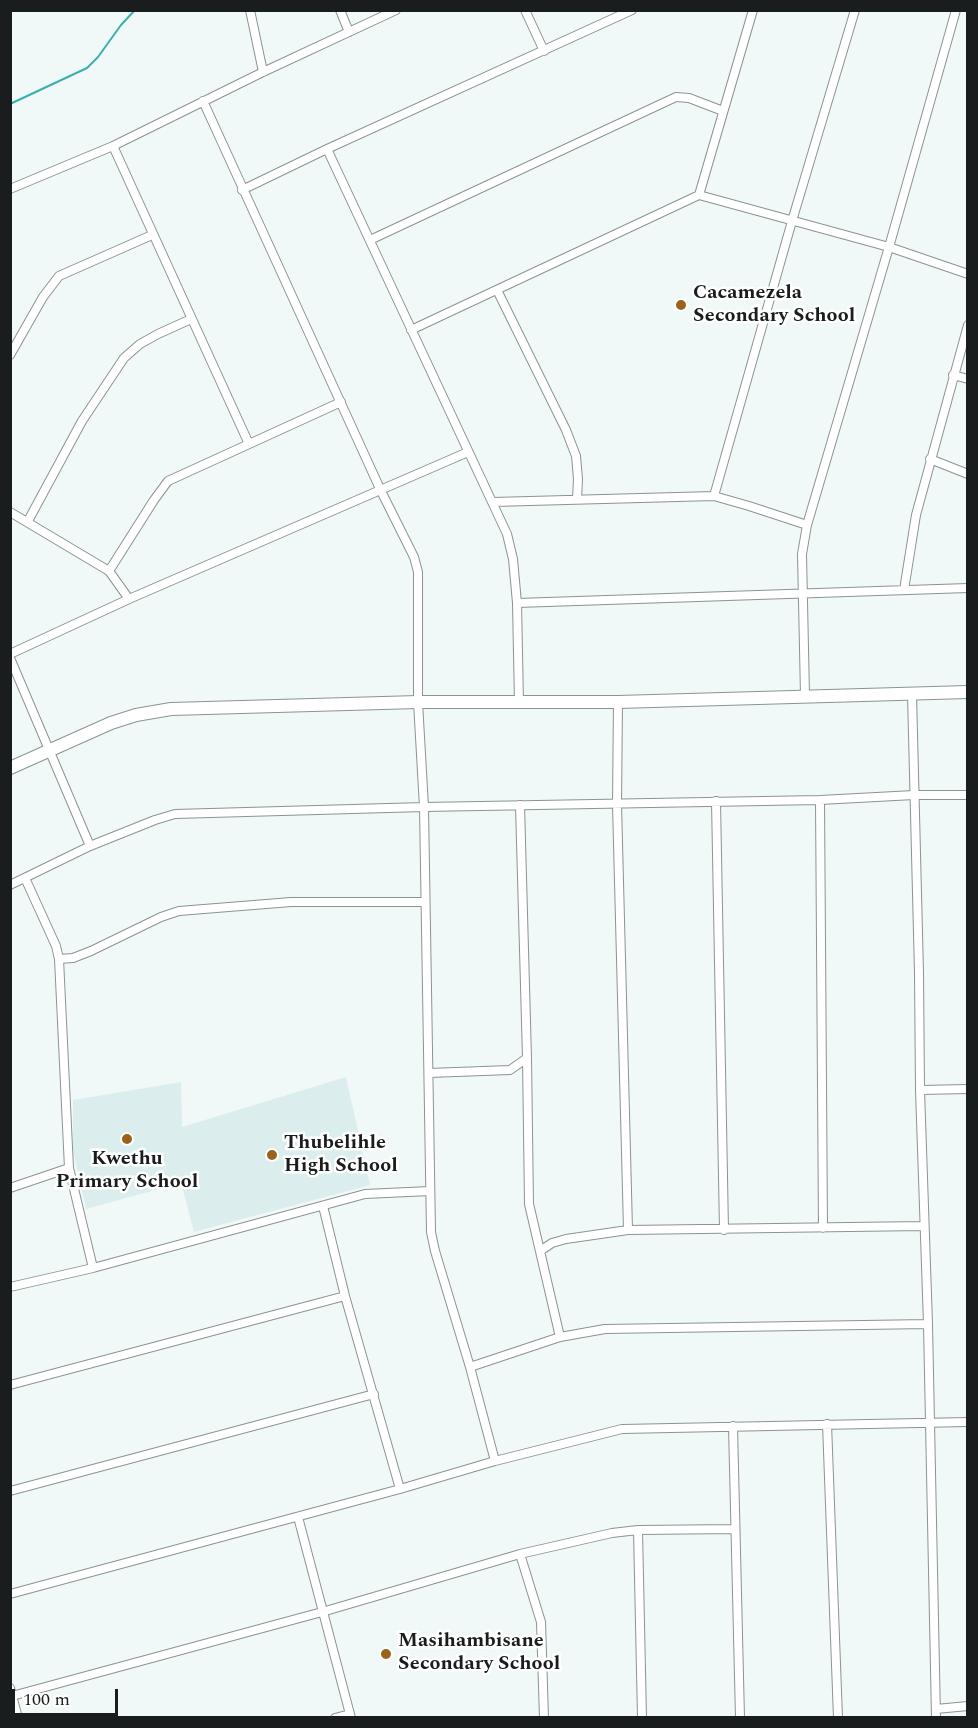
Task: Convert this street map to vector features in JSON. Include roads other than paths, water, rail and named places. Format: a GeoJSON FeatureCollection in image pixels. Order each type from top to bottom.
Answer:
{"type":"FeatureCollection","features":[{"type":"Feature","properties":{"kind":"street"},"geometry":{"type":"LineString","coordinates":[[250,10],[263,72]]}},
{"type":"Feature","properties":{"kind":"street"},"geometry":{"type":"LineString","coordinates":[[340,10],[349,32]]}},
{"type":"Feature","properties":{"kind":"street"},"geometry":{"type":"LineString","coordinates":[[10,189],[113,146],[396,10]]}},
{"type":"Feature","properties":{"kind":"street"},"geometry":{"type":"LineString","coordinates":[[525,10],[544,51]]}},
{"type":"Feature","properties":{"kind":"street"},"geometry":{"type":"LineString","coordinates":[[242,190],[632,10]]}},
{"type":"Feature","properties":{"kind":"street"},"geometry":{"type":"LineString","coordinates":[[699,195],[753,10]]}},
{"type":"Feature","properties":{"kind":"street"},"geometry":{"type":"LineString","coordinates":[[714,496],[855,10]]}},
{"type":"Feature","properties":{"kind":"street"},"geometry":{"type":"LineString","coordinates":[[805,696],[802,554],[807,525],[957,10]]}},
{"type":"Feature","properties":{"kind":"street"},"geometry":{"type":"LineString","coordinates":[[370,240],[676,97],[689,98],[723,111]]}},
{"type":"Feature","properties":{"kind":"street"},"geometry":{"type":"LineString","coordinates":[[203,101],[381,491],[414,557],[418,572],[418,702],[424,807],[432,1243],[470,1367],[495,1461]]}},
{"type":"Feature","properties":{"kind":"street"},"geometry":{"type":"LineString","coordinates":[[113,146],[249,444]]}},
{"type":"Feature","properties":{"kind":"street"},"geometry":{"type":"LineString","coordinates":[[327,149],[507,534],[513,559],[517,603],[519,703]]}},
{"type":"Feature","properties":{"kind":"street"},"geometry":{"type":"LineString","coordinates":[[411,330],[699,195],[889,247],[968,274]]}},
{"type":"Feature","properties":{"kind":"street"},"geometry":{"type":"LineString","coordinates":[[10,355],[43,297],[59,276],[152,235]]}},
{"type":"Feature","properties":{"kind":"street"},"geometry":{"type":"LineString","coordinates":[[497,290],[566,430],[576,456],[577,499]]}},
{"type":"Feature","properties":{"kind":"street"},"geometry":{"type":"LineString","coordinates":[[28,521],[82,421],[124,358],[140,344],[192,320]]}},
{"type":"Feature","properties":{"kind":"street"},"geometry":{"type":"LineString","coordinates":[[904,590],[916,515],[968,325]]}},
{"type":"Feature","properties":{"kind":"street"},"geometry":{"type":"LineString","coordinates":[[953,375],[968,379]]}},
{"type":"Feature","properties":{"kind":"street"},"geometry":{"type":"LineString","coordinates":[[109,571],[168,481],[341,402]]}},
{"type":"Feature","properties":{"kind":"street"},"geometry":{"type":"LineString","coordinates":[[10,654],[468,452]]}},
{"type":"Feature","properties":{"kind":"street"},"geometry":{"type":"LineString","coordinates":[[930,459],[968,474]]}},
{"type":"Feature","properties":{"kind":"street"},"geometry":{"type":"LineString","coordinates":[[493,502],[714,496],[807,525]]}},
{"type":"Feature","properties":{"kind":"street"},"geometry":{"type":"LineString","coordinates":[[10,512],[109,571],[129,600]]}},
{"type":"Feature","properties":{"kind":"street"},"geometry":{"type":"LineString","coordinates":[[517,603],[968,588]]}},
{"type":"Feature","properties":{"kind":"street"},"geometry":{"type":"LineString","coordinates":[[10,658],[90,846]]}},
{"type":"Feature","properties":{"kind":"street"},"geometry":{"type":"LineString","coordinates":[[10,768],[111,723],[162,710],[418,702],[618,702],[968,692]]}},
{"type":"Feature","properties":{"kind":"street"},"geometry":{"type":"LineString","coordinates":[[912,694],[936,1713],[968,1706]]}},
{"type":"Feature","properties":{"kind":"street"},"geometry":{"type":"LineString","coordinates":[[618,702],[617,804],[628,1230]]}},
{"type":"Feature","properties":{"kind":"street"},"geometry":{"type":"LineString","coordinates":[[10,885],[90,846],[175,814],[968,795]]}},
{"type":"Feature","properties":{"kind":"street"},"geometry":{"type":"LineString","coordinates":[[820,800],[823,1228]]}},
{"type":"Feature","properties":{"kind":"street"},"geometry":{"type":"LineString","coordinates":[[716,801],[724,1230]]}},
{"type":"Feature","properties":{"kind":"street"},"geometry":{"type":"LineString","coordinates":[[520,805],[528,1194],[560,1337]]}},
{"type":"Feature","properties":{"kind":"street"},"geometry":{"type":"LineString","coordinates":[[25,878],[56,946],[59,960],[69,1168],[93,1268]]}},
{"type":"Feature","properties":{"kind":"street"},"geometry":{"type":"LineString","coordinates":[[59,960],[92,951],[161,917],[179,911],[291,902],[425,902]]}},
{"type":"Feature","properties":{"kind":"street"},"geometry":{"type":"LineString","coordinates":[[429,1073],[510,1070],[527,1058]]}},
{"type":"Feature","properties":{"kind":"street"},"geometry":{"type":"LineString","coordinates":[[920,1090],[968,1089]]}},
{"type":"Feature","properties":{"kind":"street"},"geometry":{"type":"LineString","coordinates":[[10,1188],[69,1168]]}},
{"type":"Feature","properties":{"kind":"street"},"geometry":{"type":"LineString","coordinates":[[10,1287],[93,1268],[372,1192],[430,1191]]}},
{"type":"Feature","properties":{"kind":"street"},"geometry":{"type":"LineString","coordinates":[[323,1206],[345,1296],[400,1490]]}},
{"type":"Feature","properties":{"kind":"street"},"geometry":{"type":"LineString","coordinates":[[540,1251],[552,1243],[566,1239],[628,1230],[923,1226]]}},
{"type":"Feature","properties":{"kind":"street"},"geometry":{"type":"LineString","coordinates":[[10,1385],[345,1296]]}},
{"type":"Feature","properties":{"kind":"street"},"geometry":{"type":"LineString","coordinates":[[470,1367],[560,1337],[604,1329],[928,1324]]}},
{"type":"Feature","properties":{"kind":"street"},"geometry":{"type":"LineString","coordinates":[[10,1491],[374,1394]]}},
{"type":"Feature","properties":{"kind":"street"},"geometry":{"type":"LineString","coordinates":[[10,1594],[400,1490],[495,1461],[630,1427],[968,1422]]}},
{"type":"Feature","properties":{"kind":"street"},"geometry":{"type":"LineString","coordinates":[[827,1424],[838,1718]]}},
{"type":"Feature","properties":{"kind":"street"},"geometry":{"type":"LineString","coordinates":[[734,1426],[740,1718]]}},
{"type":"Feature","properties":{"kind":"street"},"geometry":{"type":"LineString","coordinates":[[298,1517],[351,1716],[335,1718]]}},
{"type":"Feature","properties":{"kind":"street"},"geometry":{"type":"LineString","coordinates":[[18,1718],[11,1692],[322,1612],[520,1554],[612,1533],[638,1530],[735,1529]]}},
{"type":"Feature","properties":{"kind":"street"},"geometry":{"type":"LineString","coordinates":[[638,1530],[642,1718]]}},
{"type":"Feature","properties":{"kind":"street"},"geometry":{"type":"LineString","coordinates":[[520,1554],[541,1622],[544,1718]]}},
{"type":"Feature","properties":{"kind":"waterway"},"geometry":{"type":"LineString","coordinates":[[10,104],[87,68],[135,10]]}},
{"type":"Feature","properties":{"kind":"place","name":"Cacamezela Secondary School"},"geometry":{"type":"Point","coordinates":[681,305]}},
{"type":"Feature","properties":{"kind":"place","name":"Kwethu Primary School"},"geometry":{"type":"Point","coordinates":[127,1139]}},
{"type":"Feature","properties":{"kind":"place","name":"Thubelihle High School"},"geometry":{"type":"Point","coordinates":[272,1155]}},
{"type":"Feature","properties":{"kind":"place","name":"Masihambisane Secondary School"},"geometry":{"type":"Point","coordinates":[386,1654]}}]}
